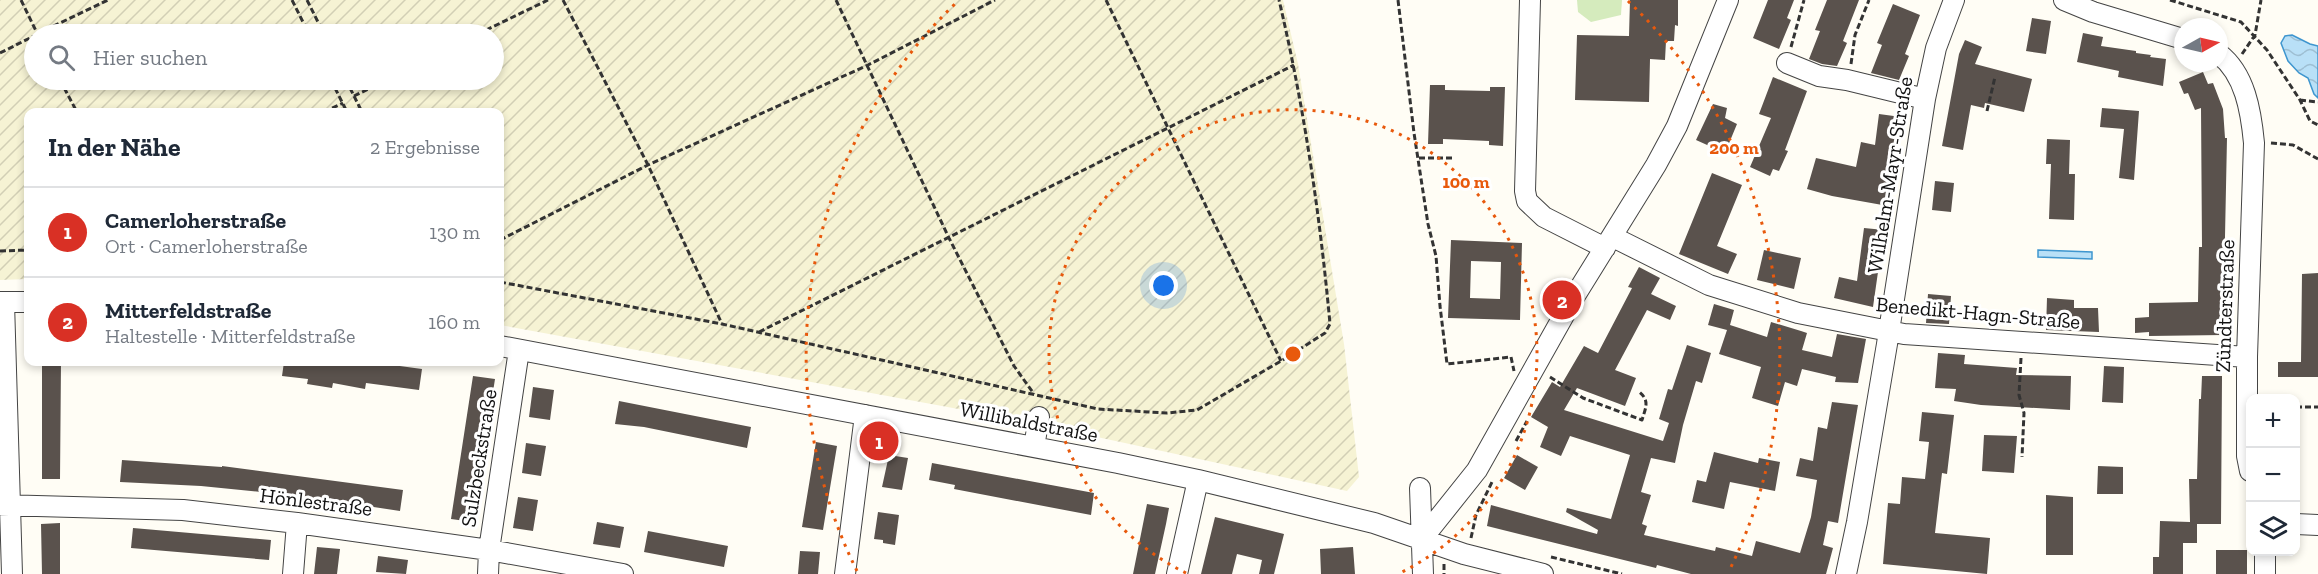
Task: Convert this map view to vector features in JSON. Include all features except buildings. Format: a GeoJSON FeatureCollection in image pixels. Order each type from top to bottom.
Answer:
{"type":"FeatureCollection","features":[{"type":"Feature","properties":{"kind":"street","name":"Benedikt-Hagn-Straße"},"geometry":{"type":"LineString","coordinates":[[1530,0],[1525,191],[1527,201],[1544,217],[1709,285],[1798,313],[1889,332],[2247,357]]}},
{"type":"Feature","properties":{"kind":"street"},"geometry":{"type":"LineString","coordinates":[[1422,539],[1485,474],[1536,364],[1573,299],[1656,165],[1677,126],[1728,0]]}},
{"type":"Feature","properties":{"kind":"street","name":"Wilhelm-Mayr-Straße"},"geometry":{"type":"LineString","coordinates":[[1846,574],[1889,332],[1925,99],[1936,48],[1954,0]]}},
{"type":"Feature","properties":{"kind":"street"},"geometry":{"type":"LineString","coordinates":[[2064,0],[2093,12],[2174,36]]}},
{"type":"Feature","properties":{"kind":"street"},"geometry":{"type":"LineString","coordinates":[[1787,63],[1819,76],[1847,80],[1925,99]]}},
{"type":"Feature","properties":{"kind":"street","name":"Zündterstraße"},"geometry":{"type":"LineString","coordinates":[[2228,63],[2244,89],[2254,142],[2247,357],[2247,448]]}},
{"type":"Feature","properties":{"kind":"street"},"geometry":{"type":"LineString","coordinates":[[12,574],[4,504],[2,302],[24,302]]}},
{"type":"Feature","properties":{"kind":"street","name":"Willibaldstraße"},"geometry":{"type":"LineString","coordinates":[[504,347],[1198,480],[1374,523],[1464,554],[1543,574]]}},
{"type":"Feature","properties":{"kind":"street","name":"Sulzbeckstraße"},"geometry":{"type":"LineString","coordinates":[[488,574],[489,550],[519,350]]}},
{"type":"Feature","properties":{"kind":"street"},"geometry":{"type":"LineString","coordinates":[[845,574],[865,415]]}},
{"type":"Feature","properties":{"kind":"street"},"geometry":{"type":"LineString","coordinates":[[1034,447],[1039,417]]}},
{"type":"Feature","properties":{"kind":"street"},"geometry":{"type":"LineString","coordinates":[[1177,574],[1198,480]]}},
{"type":"Feature","properties":{"kind":"street"},"geometry":{"type":"LineString","coordinates":[[1420,488],[1423,574]]}},
{"type":"Feature","properties":{"kind":"street","name":"Hönlestraße"},"geometry":{"type":"LineString","coordinates":[[4,504],[183,510],[297,523],[489,550],[623,574]]}},
{"type":"Feature","properties":{"kind":"street"},"geometry":{"type":"LineString","coordinates":[[293,574],[297,523]]}},
{"type":"Feature","properties":{"kind":"street"},"geometry":{"type":"LineString","coordinates":[[2300,524],[2318,525]]}},
{"type":"Feature","properties":{"kind":"street"},"geometry":{"type":"LineString","coordinates":[[2265,556],[2265,574]]}},
{"type":"Feature","properties":{"kind":"path"},"geometry":{"type":"LineString","coordinates":[[21,0],[32,24]]}},
{"type":"Feature","properties":{"kind":"path"},"geometry":{"type":"LineString","coordinates":[[59,24],[108,0]]}},
{"type":"Feature","properties":{"kind":"path"},"geometry":{"type":"LineString","coordinates":[[292,0],[304,24]]}},
{"type":"Feature","properties":{"kind":"path"},"geometry":{"type":"LineString","coordinates":[[307,0],[319,24]]}},
{"type":"Feature","properties":{"kind":"path"},"geometry":{"type":"LineString","coordinates":[[499,24],[548,0]]}},
{"type":"Feature","properties":{"kind":"path"},"geometry":{"type":"LineString","coordinates":[[563,0],[648,165],[722,324]]}},
{"type":"Feature","properties":{"kind":"path"},"geometry":{"type":"LineString","coordinates":[[837,0],[949,238],[1014,366],[1035,396]]}},
{"type":"Feature","properties":{"kind":"path"},"geometry":{"type":"LineString","coordinates":[[504,238],[648,165],[868,65],[995,0]]}},
{"type":"Feature","properties":{"kind":"path"},"geometry":{"type":"LineString","coordinates":[[1106,0],[1281,361]]}},
{"type":"Feature","properties":{"kind":"path"},"geometry":{"type":"LineString","coordinates":[[504,283],[722,324],[1098,409],[1167,413],[1197,410],[1325,333],[1330,324],[1320,231],[1294,65],[1279,0]]}},
{"type":"Feature","properties":{"kind":"path"},"geometry":{"type":"LineString","coordinates":[[1398,0],[1418,158],[1428,224],[1436,256],[1447,364],[1511,357],[1513,370]]}},
{"type":"Feature","properties":{"kind":"path"},"geometry":{"type":"LineString","coordinates":[[1787,63],[1804,0]]}},
{"type":"Feature","properties":{"kind":"path"},"geometry":{"type":"LineString","coordinates":[[1847,80],[1855,51],[1855,35],[1869,0]]}},
{"type":"Feature","properties":{"kind":"path"},"geometry":{"type":"LineString","coordinates":[[2170,0],[2241,22],[2255,34],[2300,100],[2310,121],[2318,125]]}},
{"type":"Feature","properties":{"kind":"path"},"geometry":{"type":"LineString","coordinates":[[2228,58],[2255,34],[2261,0]]}},
{"type":"Feature","properties":{"kind":"path"},"geometry":{"type":"LineString","coordinates":[[0,53],[24,41]]}},
{"type":"Feature","properties":{"kind":"path"},"geometry":{"type":"LineString","coordinates":[[759,333],[1294,65]]}},
{"type":"Feature","properties":{"kind":"path"},"geometry":{"type":"LineString","coordinates":[[1987,111],[1995,77]]}},
{"type":"Feature","properties":{"kind":"path"},"geometry":{"type":"LineString","coordinates":[[65,90],[75,108]]}},
{"type":"Feature","properties":{"kind":"path"},"geometry":{"type":"LineString","coordinates":[[336,90],[345,108]]}},
{"type":"Feature","properties":{"kind":"path"},"geometry":{"type":"LineString","coordinates":[[351,90],[360,108]]}},
{"type":"Feature","properties":{"kind":"path"},"geometry":{"type":"LineString","coordinates":[[354,96],[366,90]]}},
{"type":"Feature","properties":{"kind":"path"},"geometry":{"type":"LineString","coordinates":[[2300,100],[2318,102]]}},
{"type":"Feature","properties":{"kind":"path"},"geometry":{"type":"LineString","coordinates":[[334,108],[343,104]]}},
{"type":"Feature","properties":{"kind":"path"},"geometry":{"type":"LineString","coordinates":[[2254,142],[2293,145],[2318,159]]}},
{"type":"Feature","properties":{"kind":"path"},"geometry":{"type":"LineString","coordinates":[[1418,158],[1453,158]]}},
{"type":"Feature","properties":{"kind":"path"},"geometry":{"type":"LineString","coordinates":[[0,251],[24,250]]}},
{"type":"Feature","properties":{"kind":"path"},"geometry":{"type":"LineString","coordinates":[[2021,342],[2019,395],[2024,413],[2022,457]]}},
{"type":"Feature","properties":{"kind":"path"},"geometry":{"type":"LineString","coordinates":[[1536,364],[1551,378],[1583,398],[1642,420],[1647,402],[1645,396],[1638,391]]}},
{"type":"Feature","properties":{"kind":"path"},"geometry":{"type":"LineString","coordinates":[[2300,406],[2318,407]]}},
{"type":"Feature","properties":{"kind":"path"},"geometry":{"type":"LineString","coordinates":[[1471,539],[1485,474]]}},
{"type":"Feature","properties":{"kind":"shaded area"},"geometry":{"type":"Polygon","coordinates":[[[0,0],[1283,0],[1298,64],[1344,344],[1359,477],[1347,491],[1060,429],[1056,419],[1021,414],[1013,419],[504,326],[504,108],[24,108],[24,279],[0,280],[0,0]]]}},
{"type":"Feature","properties":{"kind":"green space"},"geometry":{"type":"Polygon","coordinates":[[[1577,0],[1622,0],[1621,15],[1591,22],[1578,12],[1577,0]]]}},
{"type":"Feature","properties":{"kind":"water"},"geometry":{"type":"Polygon","coordinates":[[[2292,35],[2318,46],[2318,98],[2308,78],[2299,73],[2288,61],[2281,43],[2285,36],[2292,35]]]}},
{"type":"Feature","properties":{"kind":"water"},"geometry":{"type":"Polygon","coordinates":[[[2038,250],[2092,252],[2092,259],[2038,257],[2038,250]]]}},
{"type":"Feature","properties":{"kind":"place","name":"Mitterfeldstraße"},"geometry":{"type":"Point","coordinates":[1562,300]}},
{"type":"Feature","properties":{"kind":"place","name":"Camerloherstraße"},"geometry":{"type":"Point","coordinates":[879,441]}}]}
